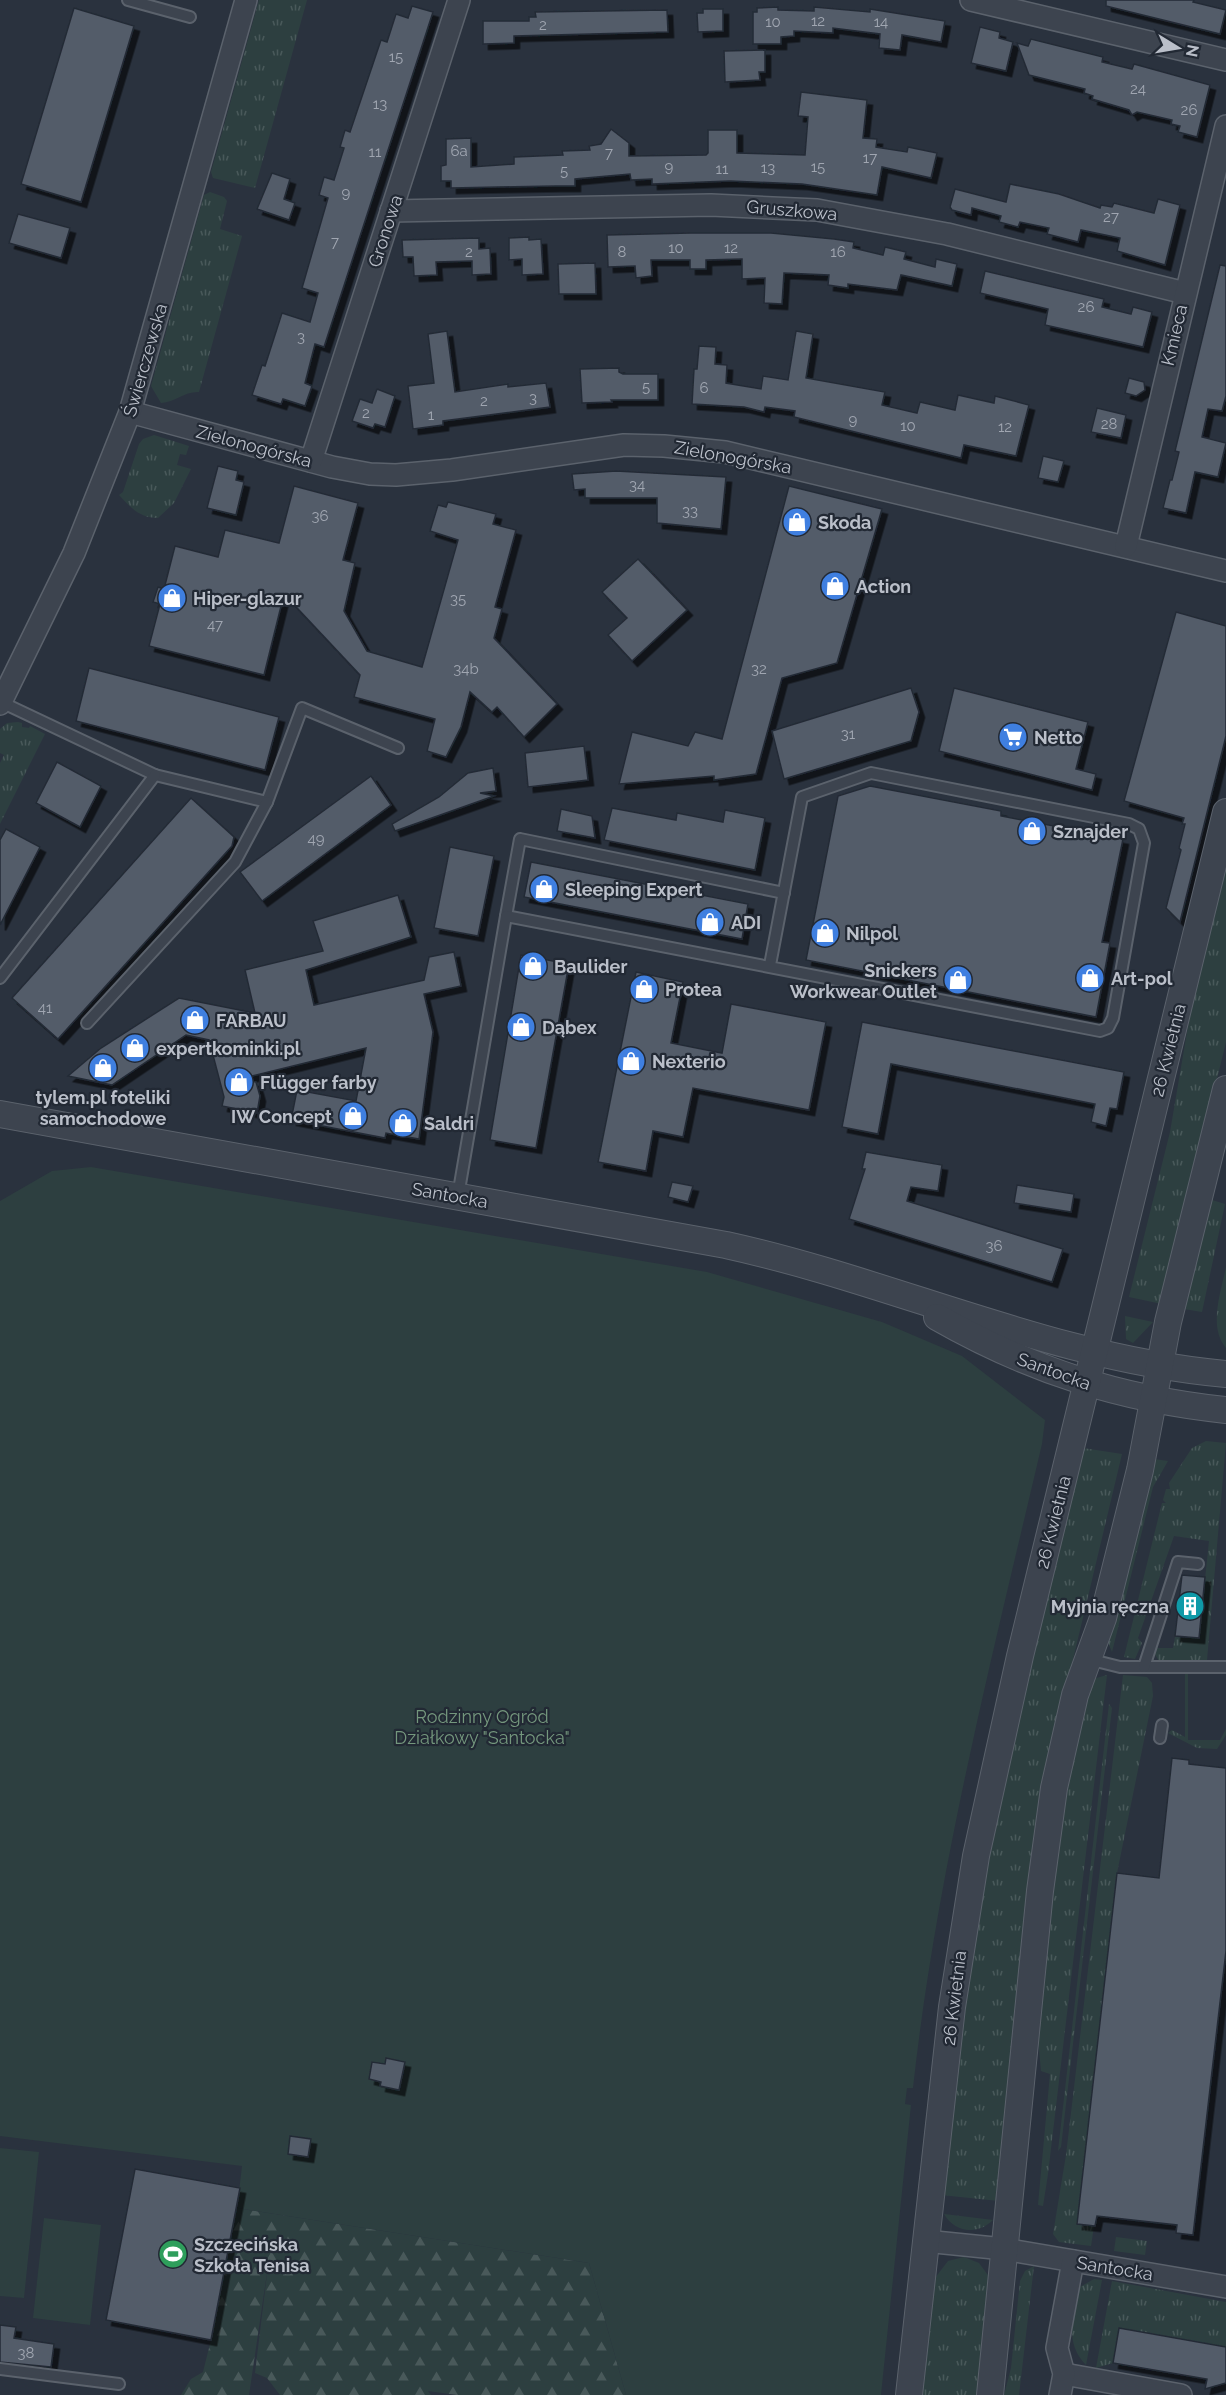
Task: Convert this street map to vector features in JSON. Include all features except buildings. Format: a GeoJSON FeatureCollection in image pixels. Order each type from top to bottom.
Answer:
{"type":"FeatureCollection","features":[{"type":"Feature","properties":{"kind":"street","name":"Świerczewska"},"geometry":{"type":"LineString","coordinates":[[1,703],[74,553],[130,412],[246,0]]}},
{"type":"Feature","properties":{"kind":"street","name":"Gronowa"},"geometry":{"type":"LineString","coordinates":[[311,461],[459,0]]}},
{"type":"Feature","properties":{"kind":"street"},"geometry":{"type":"LineString","coordinates":[[970,0],[1226,60]]}},
{"type":"Feature","properties":{"kind":"street","name":"Kmieca"},"geometry":{"type":"LineString","coordinates":[[1126,546],[1226,126]]}},
{"type":"Feature","properties":{"kind":"street","name":"Gruszkowa"},"geometry":{"type":"LineString","coordinates":[[391,212],[711,205],[817,210],[947,234],[1185,292]]}},
{"type":"Feature","properties":{"kind":"street","name":"Zielonogórska"},"geometry":{"type":"LineString","coordinates":[[130,412],[354,472],[396,475],[462,469],[602,447],[643,445],[701,448],[766,460],[1226,571]]}},
{"type":"Feature","properties":{"kind":"street","name":"26 Kwietnia"},"geometry":{"type":"LineString","coordinates":[[909,2395],[957,1971],[973,1872],[1006,1718],[1226,812]]}},
{"type":"Feature","properties":{"kind":"street"},"geometry":{"type":"LineString","coordinates":[[990,2395],[1050,1810],[1067,1726],[1109,1596],[1140,1470],[1159,1366],[1226,1089]]}},
{"type":"Feature","properties":{"kind":"street","name":"Santocka"},"geometry":{"type":"LineString","coordinates":[[0,1114],[751,1250],[818,1268],[1094,1353],[1159,1366],[1226,1374]]}},
{"type":"Feature","properties":{"kind":"street","name":"Santocka"},"geometry":{"type":"LineString","coordinates":[[895,1293],[990,1346],[1087,1384],[1153,1401],[1226,1410]]}},
{"type":"Feature","properties":{"kind":"street"},"geometry":{"type":"LineString","coordinates":[[925,2241],[1004,2249]]}},
{"type":"Feature","properties":{"kind":"street","name":"Santocka"},"geometry":{"type":"LineString","coordinates":[[1004,2249],[1226,2288]]}},
{"type":"Feature","properties":{"kind":"street"},"geometry":{"type":"LineString","coordinates":[[1060,2395],[1064,2374],[1056,2348],[1073,2261]]}},
{"type":"Feature","properties":{"kind":"street"},"geometry":{"type":"LineString","coordinates":[[1064,2374],[1181,2395]]}},
{"type":"Feature","properties":{"kind":"lane"},"geometry":{"type":"LineString","coordinates":[[128,0],[190,17]]}},
{"type":"Feature","properties":{"kind":"lane"},"geometry":{"type":"LineString","coordinates":[[1,703],[155,775],[267,802]]}},
{"type":"Feature","properties":{"kind":"lane"},"geometry":{"type":"LineString","coordinates":[[87,1023],[236,862],[267,802],[302,708],[398,748]]}},
{"type":"Feature","properties":{"kind":"lane"},"geometry":{"type":"LineString","coordinates":[[506,916],[770,965],[1100,1031],[1108,1028],[1113,1018],[1144,843],[1139,830],[1129,824],[871,773],[802,797],[770,965]]}},
{"type":"Feature","properties":{"kind":"lane"},"geometry":{"type":"LineString","coordinates":[[0,978],[155,775]]}},
{"type":"Feature","properties":{"kind":"lane"},"geometry":{"type":"LineString","coordinates":[[458,1196],[520,839],[784,893]]}},
{"type":"Feature","properties":{"kind":"lane"},"geometry":{"type":"LineString","coordinates":[[1144,1667],[1178,1562],[1198,1564]]}},
{"type":"Feature","properties":{"kind":"lane"},"geometry":{"type":"LineString","coordinates":[[1087,1659],[1120,1667],[1226,1667]]}},
{"type":"Feature","properties":{"kind":"lane"},"geometry":{"type":"LineString","coordinates":[[1160,1738],[1162,1725]]}},
{"type":"Feature","properties":{"kind":"lane"},"geometry":{"type":"LineString","coordinates":[[0,2369],[118,2384]]}},
{"type":"Feature","properties":{"kind":"green space"},"geometry":{"type":"Polygon","coordinates":[[[259,0],[307,0],[255,188],[213,178],[211,172],[259,0]]]}},
{"type":"Feature","properties":{"kind":"green space"},"geometry":{"type":"Polygon","coordinates":[[[210,192],[224,197],[227,201],[220,229],[242,236],[199,392],[189,393],[161,403],[151,386],[204,195],[210,192]]]}},
{"type":"Feature","properties":{"kind":"green space"},"geometry":{"type":"Polygon","coordinates":[[[154,435],[189,446],[186,455],[180,454],[177,465],[191,469],[174,503],[158,518],[141,514],[119,495],[123,492],[139,444],[143,439],[154,435]]]}},
{"type":"Feature","properties":{"kind":"green space"},"geometry":{"type":"Polygon","coordinates":[[[7,723],[22,723],[22,727],[29,728],[30,726],[45,734],[0,824],[0,763],[4,755],[0,753],[0,729],[7,723]]]}},
{"type":"Feature","properties":{"kind":"green space"},"geometry":{"type":"Polygon","coordinates":[[[1226,857],[1226,1042],[1162,1304],[1129,1297],[1170,1132],[1193,997],[1226,857]]]}},
{"type":"Feature","properties":{"kind":"green space","name":"Rodzinny Ogród Działkowy \"Santocka\""},"geometry":{"type":"Polygon","coordinates":[[[91,1167],[707,1272],[882,1322],[962,1356],[1045,1420],[1042,1444],[951,1845],[923,2007],[913,2088],[907,2088],[905,2104],[911,2105],[881,2395],[626,2395],[589,2263],[237,2208],[242,2166],[0,2136],[0,1201],[52,1171],[91,1167]]]}},
{"type":"Feature","properties":{"kind":"green space"},"geometry":{"type":"Polygon","coordinates":[[[1212,1200],[1225,1204],[1202,1312],[1184,1309],[1207,1210],[1212,1200]]]}},
{"type":"Feature","properties":{"kind":"green space"},"geometry":{"type":"Polygon","coordinates":[[[1226,1267],[1226,1348],[1218,1330],[1217,1309],[1226,1267]]]}},
{"type":"Feature","properties":{"kind":"green space"},"geometry":{"type":"Polygon","coordinates":[[[1125,1316],[1153,1322],[1133,1343],[1126,1339],[1125,1316]]]}},
{"type":"Feature","properties":{"kind":"green space"},"geometry":{"type":"Polygon","coordinates":[[[1206,1441],[1226,1443],[1207,1660],[1159,1661],[1153,1651],[1157,1648],[1173,1648],[1175,1637],[1199,1638],[1209,1541],[1174,1536],[1138,1638],[1142,1643],[1135,1659],[1124,1657],[1162,1503],[1166,1503],[1163,1500],[1166,1489],[1170,1489],[1169,1483],[1192,1448],[1206,1441]]]}},
{"type":"Feature","properties":{"kind":"green space"},"geometry":{"type":"Polygon","coordinates":[[[1083,1448],[1122,1454],[1065,1693],[999,2201],[941,2195],[967,1982],[1002,1781],[1083,1448]]]}},
{"type":"Feature","properties":{"kind":"green space"},"geometry":{"type":"Polygon","coordinates":[[[1154,1459],[1168,1461],[1153,1487],[1112,1652],[1107,1640],[1154,1459]]]}},
{"type":"Feature","properties":{"kind":"green space"},"geometry":{"type":"Polygon","coordinates":[[[1185,1674],[1188,1674],[1188,1740],[1220,1740],[1226,1729],[1226,1735],[1217,1749],[1197,1748],[1168,1733],[1172,1730],[1185,1737],[1185,1674]]]}},
{"type":"Feature","properties":{"kind":"green space"},"geometry":{"type":"Polygon","coordinates":[[[1107,1675],[1043,2206],[1038,2205],[1050,2074],[1041,2071],[1037,2027],[1055,1849],[1072,1747],[1093,1679],[1107,1675]]]}},
{"type":"Feature","properties":{"kind":"green space"},"geometry":{"type":"Polygon","coordinates":[[[1123,1675],[1147,1677],[1152,1683],[1153,1696],[1117,1873],[1077,2224],[1094,2226],[1091,2246],[1059,2242],[1053,2234],[1066,2155],[1123,1675]]]}},
{"type":"Feature","properties":{"kind":"green space"},"geometry":{"type":"Polygon","coordinates":[[[1109,1704],[1112,1708],[1061,2147],[1058,2151],[1109,1704]]]}},
{"type":"Feature","properties":{"kind":"green space"},"geometry":{"type":"Polygon","coordinates":[[[0,2148],[39,2152],[24,2298],[0,2296],[0,2148]]]}},
{"type":"Feature","properties":{"kind":"green space"},"geometry":{"type":"Polygon","coordinates":[[[237,2208],[589,2263],[626,2395],[457,2395],[428,2391],[431,2395],[280,2395],[267,2378],[255,2373],[268,2266],[249,2395],[181,2395],[191,2379],[203,2372],[237,2208]]]}},
{"type":"Feature","properties":{"kind":"green space"},"geometry":{"type":"Polygon","coordinates":[[[944,2214],[993,2220],[981,2228],[967,2230],[954,2225],[944,2214]]]}},
{"type":"Feature","properties":{"kind":"green space"},"geometry":{"type":"Polygon","coordinates":[[[44,2218],[101,2225],[90,2325],[33,2318],[44,2218]]]}},
{"type":"Feature","properties":{"kind":"green space"},"geometry":{"type":"Polygon","coordinates":[[[1116,2237],[1147,2241],[1145,2255],[1114,2251],[1116,2237]]]}},
{"type":"Feature","properties":{"kind":"green space"},"geometry":{"type":"Polygon","coordinates":[[[964,2257],[979,2263],[990,2278],[980,2395],[920,2395],[935,2278],[948,2261],[964,2257]]]}},
{"type":"Feature","properties":{"kind":"green space"},"geometry":{"type":"Polygon","coordinates":[[[1034,2266],[1019,2395],[1004,2395],[1011,2368],[1020,2281],[1025,2271],[1034,2266]]]}},
{"type":"Feature","properties":{"kind":"green space"},"geometry":{"type":"Polygon","coordinates":[[[1094,2279],[1102,2280],[1086,2365],[1075,2347],[1072,2328],[1078,2288],[1094,2279]]]}},
{"type":"Feature","properties":{"kind":"green space"},"geometry":{"type":"Polygon","coordinates":[[[1112,2281],[1226,2302],[1226,2347],[1119,2329],[1113,2363],[1096,2368],[1112,2281]]]}},
{"type":"Feature","properties":{"kind":"place","name":"Skoda"},"geometry":{"type":"Point","coordinates":[797,522]}},
{"type":"Feature","properties":{"kind":"place","name":"Action"},"geometry":{"type":"Point","coordinates":[835,586]}},
{"type":"Feature","properties":{"kind":"place","name":"Hiper-glazur"},"geometry":{"type":"Point","coordinates":[172,598]}},
{"type":"Feature","properties":{"kind":"place","name":"Netto"},"geometry":{"type":"Point","coordinates":[1013,737]}},
{"type":"Feature","properties":{"kind":"place","name":"Sznajder"},"geometry":{"type":"Point","coordinates":[1032,831]}},
{"type":"Feature","properties":{"kind":"place","name":"Sleeping Expert"},"geometry":{"type":"Point","coordinates":[544,889]}},
{"type":"Feature","properties":{"kind":"place","name":"ADI"},"geometry":{"type":"Point","coordinates":[710,922]}},
{"type":"Feature","properties":{"kind":"place","name":"Nilpol"},"geometry":{"type":"Point","coordinates":[825,933]}},
{"type":"Feature","properties":{"kind":"place","name":"Baulider"},"geometry":{"type":"Point","coordinates":[533,966]}},
{"type":"Feature","properties":{"kind":"place","name":"Art-pol"},"geometry":{"type":"Point","coordinates":[1090,978]}},
{"type":"Feature","properties":{"kind":"place","name":"Snickers Workwear Outlet"},"geometry":{"type":"Point","coordinates":[958,980]}},
{"type":"Feature","properties":{"kind":"place","name":"Protea"},"geometry":{"type":"Point","coordinates":[644,989]}},
{"type":"Feature","properties":{"kind":"place","name":"FARBAU"},"geometry":{"type":"Point","coordinates":[195,1020]}},
{"type":"Feature","properties":{"kind":"place","name":"Dąbex"},"geometry":{"type":"Point","coordinates":[521,1027]}},
{"type":"Feature","properties":{"kind":"place","name":"expertkominki.pl"},"geometry":{"type":"Point","coordinates":[135,1048]}},
{"type":"Feature","properties":{"kind":"place","name":"Nexterio"},"geometry":{"type":"Point","coordinates":[631,1061]}},
{"type":"Feature","properties":{"kind":"place","name":"tylem.pl foteliki samochodowe"},"geometry":{"type":"Point","coordinates":[103,1068]}},
{"type":"Feature","properties":{"kind":"place","name":"Flügger farby"},"geometry":{"type":"Point","coordinates":[239,1082]}},
{"type":"Feature","properties":{"kind":"place","name":"IW Concept"},"geometry":{"type":"Point","coordinates":[353,1116]}},
{"type":"Feature","properties":{"kind":"place","name":"Saldri"},"geometry":{"type":"Point","coordinates":[403,1123]}},
{"type":"Feature","properties":{"kind":"place","name":"Myjnia ręczna"},"geometry":{"type":"Point","coordinates":[1190,1606]}},
{"type":"Feature","properties":{"kind":"place","name":"Szczecińska Szkoła Tenisa"},"geometry":{"type":"Point","coordinates":[173,2254]}}]}
